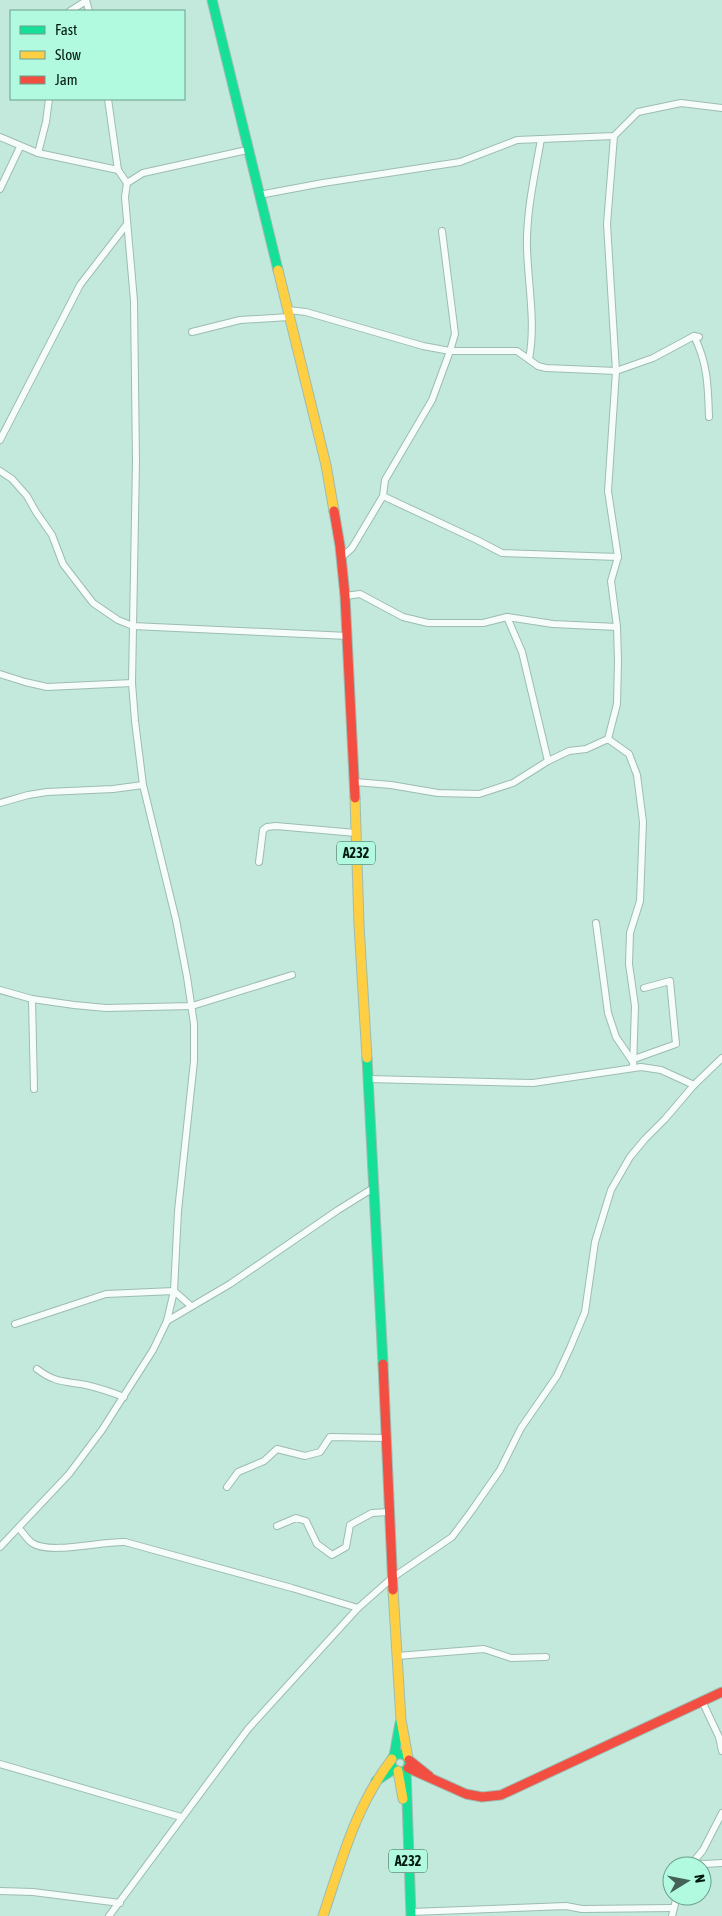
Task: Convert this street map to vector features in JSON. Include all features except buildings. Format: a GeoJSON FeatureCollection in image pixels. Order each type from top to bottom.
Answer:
{"type":"FeatureCollection","features":[{"type":"Feature","properties":{"kind":"main road","name":"A232"},"geometry":{"type":"LineString","coordinates":[[212,0],[247,150],[326,465],[345,596],[368,1079],[375,1187],[392,1578],[398,1656],[411,1914]]}},
{"type":"Feature","properties":{"kind":"main road"},"geometry":{"type":"LineString","coordinates":[[393,1757],[392,1765],[404,1766],[421,1776],[431,1778],[466,1795],[481,1798],[501,1795],[722,1692]]}},
{"type":"Feature","properties":{"kind":"main road","name":"A232"},"geometry":{"type":"LineString","coordinates":[[393,1757],[401,1720]]}},
{"type":"Feature","properties":{"kind":"main road"},"geometry":{"type":"LineString","coordinates":[[323,1916],[357,1812],[374,1783],[393,1757],[403,1754],[404,1766]]}},
{"type":"Feature","properties":{"kind":"main road"},"geometry":{"type":"LineString","coordinates":[[374,1783],[404,1766]]}},
{"type":"Feature","properties":{"kind":"street"},"geometry":{"type":"LineString","coordinates":[[71,10],[86,0]]}},
{"type":"Feature","properties":{"kind":"street"},"geometry":{"type":"LineString","coordinates":[[38,153],[49,100]]}},
{"type":"Feature","properties":{"kind":"street"},"geometry":{"type":"LineString","coordinates":[[0,1547],[69,1474],[102,1430],[153,1350],[166,1321],[174,1291],[178,1211],[194,1061],[192,1006],[176,920],[144,786],[135,721],[132,683],[136,453],[134,301],[125,197],[127,183],[118,170],[108,100]]}},
{"type":"Feature","properties":{"kind":"street"},"geometry":{"type":"LineString","coordinates":[[608,739],[616,704],[618,627],[611,581],[618,558],[608,491],[616,371],[607,224],[614,136],[638,112],[681,103],[722,108]]}},
{"type":"Feature","properties":{"kind":"street"},"geometry":{"type":"LineString","coordinates":[[259,195],[460,162],[517,140],[614,136]]}},
{"type":"Feature","properties":{"kind":"street"},"geometry":{"type":"LineString","coordinates":[[0,137],[38,153],[118,170]]}},
{"type":"Feature","properties":{"kind":"street"},"geometry":{"type":"LineString","coordinates":[[529,359],[532,340],[527,246],[530,201],[541,139]]}},
{"type":"Feature","properties":{"kind":"street"},"geometry":{"type":"LineString","coordinates":[[0,188],[20,147]]}},
{"type":"Feature","properties":{"kind":"street"},"geometry":{"type":"LineString","coordinates":[[127,183],[143,173],[247,150]]}},
{"type":"Feature","properties":{"kind":"street"},"geometry":{"type":"LineString","coordinates":[[0,440],[80,285],[127,224]]}},
{"type":"Feature","properties":{"kind":"street"},"geometry":{"type":"LineString","coordinates":[[341,558],[352,548],[383,496],[385,480],[432,400],[450,351],[455,334],[442,231]]}},
{"type":"Feature","properties":{"kind":"street"},"geometry":{"type":"LineString","coordinates":[[192,332],[240,320],[306,312],[424,346],[450,351],[517,351],[538,366],[546,368],[616,371],[652,358],[697,337],[703,353],[708,379],[709,417]]}},
{"type":"Feature","properties":{"kind":"street"},"geometry":{"type":"LineString","coordinates":[[0,471],[12,479],[27,496],[52,535],[63,564],[93,603],[118,620],[133,626],[348,636]]}},
{"type":"Feature","properties":{"kind":"street"},"geometry":{"type":"LineString","coordinates":[[383,496],[502,553],[618,558]]}},
{"type":"Feature","properties":{"kind":"street"},"geometry":{"type":"LineString","coordinates":[[345,596],[360,594],[402,617],[428,623],[483,623],[507,617],[553,624],[618,627]]}},
{"type":"Feature","properties":{"kind":"street"},"geometry":{"type":"LineString","coordinates":[[507,617],[522,652],[548,761]]}},
{"type":"Feature","properties":{"kind":"street"},"geometry":{"type":"LineString","coordinates":[[0,674],[47,687],[132,683]]}},
{"type":"Feature","properties":{"kind":"street"},"geometry":{"type":"LineString","coordinates":[[355,782],[391,785],[438,793],[478,794],[513,783],[548,761],[570,751],[586,748],[608,739]]}},
{"type":"Feature","properties":{"kind":"street"},"geometry":{"type":"LineString","coordinates":[[608,739],[629,754],[637,775],[643,822],[640,901],[630,933],[628,964],[635,1006],[634,1063]]}},
{"type":"Feature","properties":{"kind":"street"},"geometry":{"type":"LineString","coordinates":[[0,803],[47,792],[144,786]]}},
{"type":"Feature","properties":{"kind":"street"},"geometry":{"type":"LineString","coordinates":[[259,862],[263,830],[267,827],[276,826],[356,833]]}},
{"type":"Feature","properties":{"kind":"street"},"geometry":{"type":"LineString","coordinates":[[596,923],[608,1013],[616,1038],[634,1063],[641,1067],[661,1070],[694,1085]]}},
{"type":"Feature","properties":{"kind":"street"},"geometry":{"type":"LineString","coordinates":[[0,990],[32,999],[106,1008],[192,1006],[292,974]]}},
{"type":"Feature","properties":{"kind":"street"},"geometry":{"type":"LineString","coordinates":[[368,1079],[533,1084],[634,1063],[676,1044],[670,980],[644,988]]}},
{"type":"Feature","properties":{"kind":"street"},"geometry":{"type":"LineString","coordinates":[[32,999],[34,1089]]}},
{"type":"Feature","properties":{"kind":"street"},"geometry":{"type":"LineString","coordinates":[[109,1916],[248,1729],[358,1608],[392,1578],[452,1537],[500,1470],[521,1428],[557,1376],[580,1326],[585,1312],[595,1242],[611,1190],[630,1157],[645,1139],[694,1085],[722,1058]]}},
{"type":"Feature","properties":{"kind":"street"},"geometry":{"type":"LineString","coordinates":[[166,1321],[224,1288],[375,1187]]}},
{"type":"Feature","properties":{"kind":"street"},"geometry":{"type":"LineString","coordinates":[[15,1324],[106,1294],[174,1291],[190,1306]]}},
{"type":"Feature","properties":{"kind":"street"},"geometry":{"type":"LineString","coordinates":[[38,1369],[48,1378],[60,1382],[86,1385],[124,1397]]}},
{"type":"Feature","properties":{"kind":"street"},"geometry":{"type":"LineString","coordinates":[[227,1487],[238,1472],[264,1461],[277,1449],[305,1456],[320,1452],[330,1437],[386,1438]]}},
{"type":"Feature","properties":{"kind":"street"},"geometry":{"type":"LineString","coordinates":[[277,1526],[296,1518],[306,1521],[317,1544],[332,1555],[346,1547],[350,1525],[372,1513],[390,1512]]}},
{"type":"Feature","properties":{"kind":"street"},"geometry":{"type":"LineString","coordinates":[[19,1528],[32,1542],[41,1546],[54,1549],[125,1542],[358,1608]]}},
{"type":"Feature","properties":{"kind":"street"},"geometry":{"type":"LineString","coordinates":[[398,1656],[484,1649],[512,1658],[546,1657]]}},
{"type":"Feature","properties":{"kind":"street"},"geometry":{"type":"LineString","coordinates":[[702,1702],[721,1737],[722,1751]]}},
{"type":"Feature","properties":{"kind":"street"},"geometry":{"type":"LineString","coordinates":[[0,1764],[181,1817]]}},
{"type":"Feature","properties":{"kind":"street"},"geometry":{"type":"LineString","coordinates":[[698,1856],[703,1850],[722,1813]]}},
{"type":"Feature","properties":{"kind":"street"},"geometry":{"type":"LineString","coordinates":[[0,1891],[33,1892],[120,1903]]}},
{"type":"Feature","properties":{"kind":"street"},"geometry":{"type":"LineString","coordinates":[[411,1914],[436,1914],[498,1907],[566,1906],[582,1908],[673,1908],[672,1916]]}},
{"type":"Feature","properties":{"kind":"traffic: fast"},"geometry":{"type":"LineString","coordinates":[[212,0],[278,270]]}},
{"type":"Feature","properties":{"kind":"traffic: fast"},"geometry":{"type":"LineString","coordinates":[[367,1058],[383,1364]]}},
{"type":"Feature","properties":{"kind":"traffic: fast"},"geometry":{"type":"LineString","coordinates":[[394,1756],[400,1723]]}},
{"type":"Feature","properties":{"kind":"traffic: fast"},"geometry":{"type":"LineString","coordinates":[[400,1754],[406,1757],[409,1763],[406,1769],[400,1772],[394,1769],[391,1763],[394,1757],[400,1754]]}},
{"type":"Feature","properties":{"kind":"traffic: fast"},"geometry":{"type":"LineString","coordinates":[[376,1781],[394,1769]]}},
{"type":"Feature","properties":{"kind":"traffic: fast"},"geometry":{"type":"LineString","coordinates":[[406,1770],[411,1916]]}},
{"type":"Feature","properties":{"kind":"traffic: slow"},"geometry":{"type":"LineString","coordinates":[[278,270],[326,465],[334,511]]}},
{"type":"Feature","properties":{"kind":"traffic: slow"},"geometry":{"type":"LineString","coordinates":[[355,798],[359,925],[367,1058]]}},
{"type":"Feature","properties":{"kind":"traffic: slow"},"geometry":{"type":"LineString","coordinates":[[393,1590],[401,1720],[408,1758]]}},
{"type":"Feature","properties":{"kind":"traffic: slow"},"geometry":{"type":"LineString","coordinates":[[323,1916],[343,1854],[359,1815],[379,1777],[392,1759]]}},
{"type":"Feature","properties":{"kind":"traffic: slow"},"geometry":{"type":"LineString","coordinates":[[398,1771],[403,1799]]}},
{"type":"Feature","properties":{"kind":"traffic: jam"},"geometry":{"type":"LineString","coordinates":[[334,511],[345,596],[355,798]]}},
{"type":"Feature","properties":{"kind":"traffic: jam"},"geometry":{"type":"LineString","coordinates":[[383,1364],[393,1590]]}},
{"type":"Feature","properties":{"kind":"traffic: jam"},"geometry":{"type":"LineString","coordinates":[[408,1768],[466,1794],[482,1797],[501,1795],[722,1692]]}},
{"type":"Feature","properties":{"kind":"traffic: jam"},"geometry":{"type":"LineString","coordinates":[[409,1760],[429,1776]]}}]}
